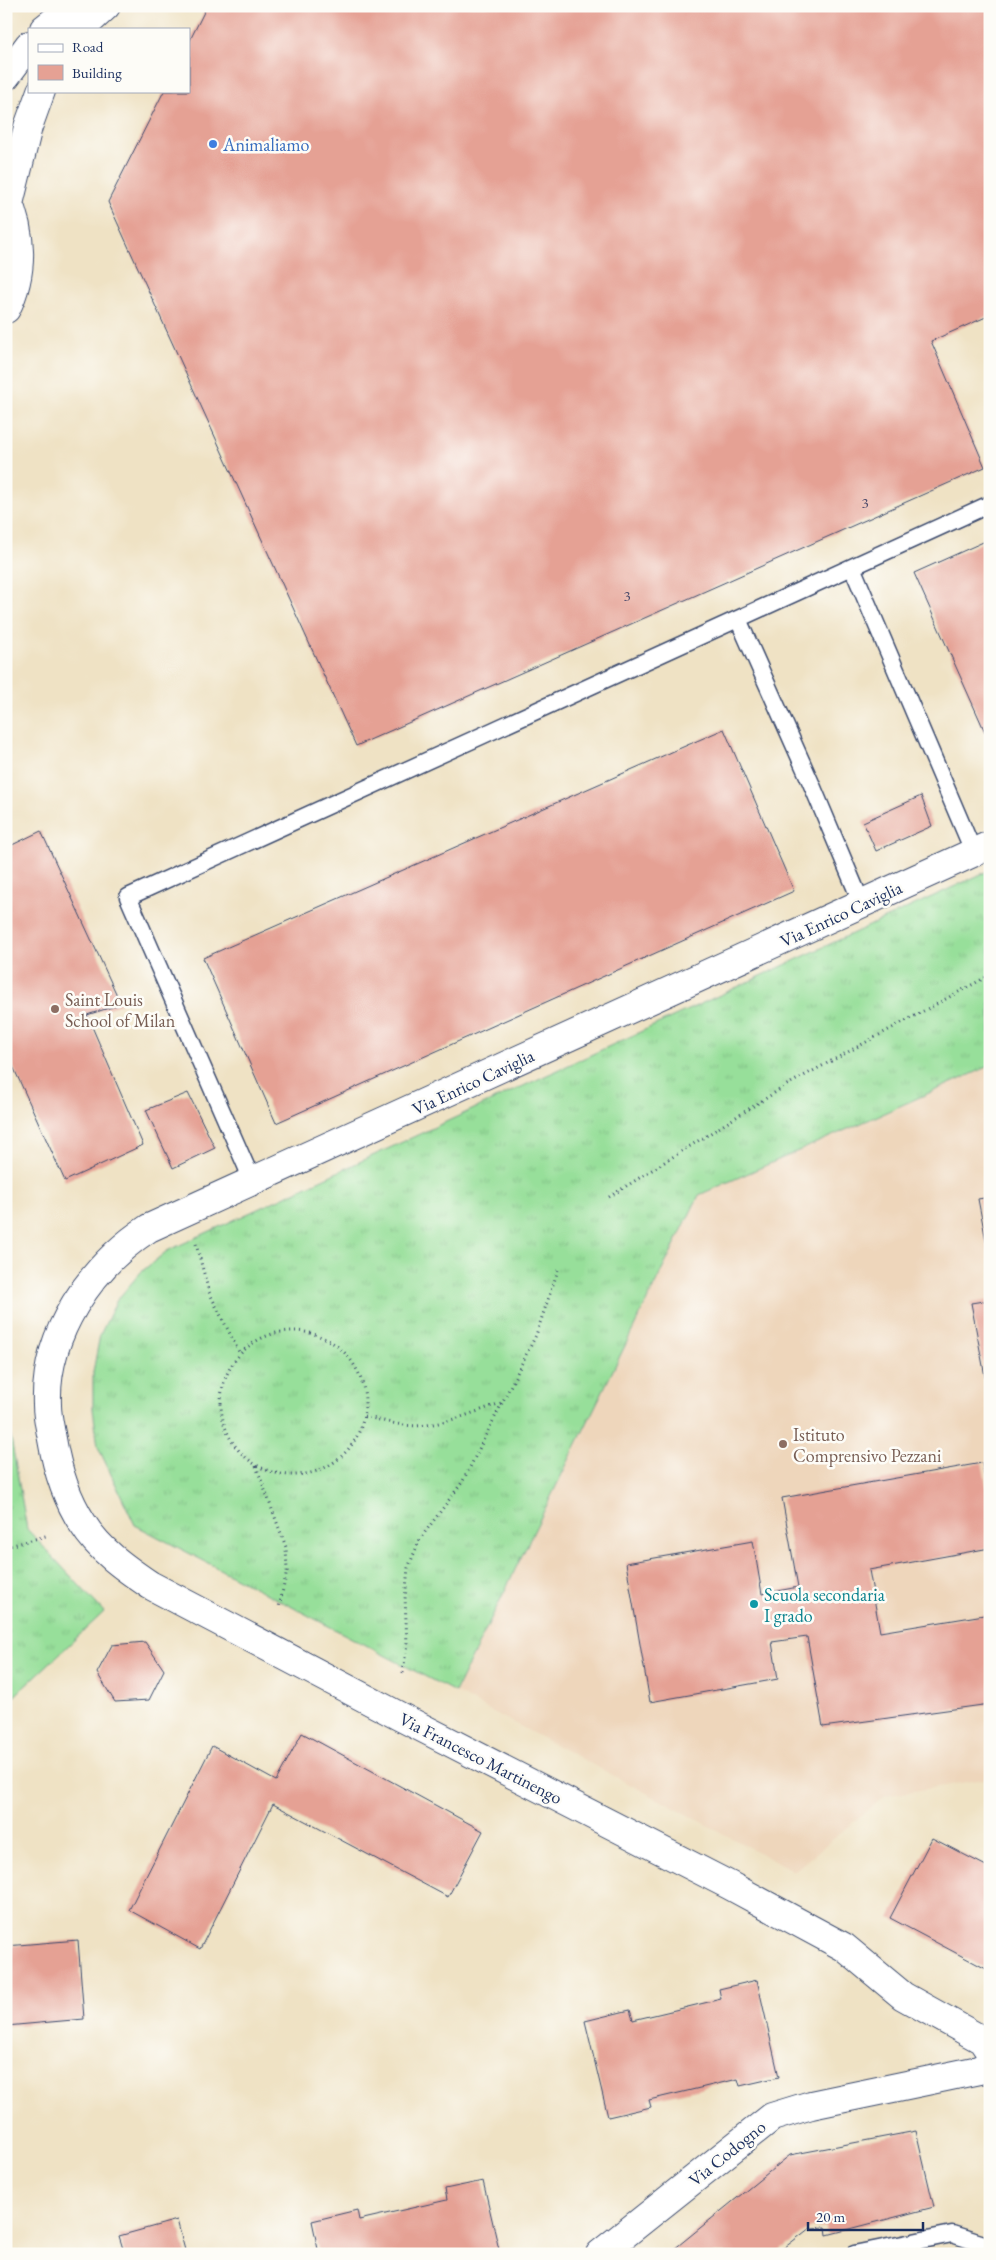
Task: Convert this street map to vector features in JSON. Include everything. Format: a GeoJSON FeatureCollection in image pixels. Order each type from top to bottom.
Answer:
{"type":"FeatureCollection","features":[{"type":"Feature","properties":{"kind":"street"},"geometry":{"type":"LineString","coordinates":[[45,28],[72,6]]}},
{"type":"Feature","properties":{"kind":"street"},"geometry":{"type":"LineString","coordinates":[[82,28],[106,6]]}},
{"type":"Feature","properties":{"kind":"street"},"geometry":{"type":"LineString","coordinates":[[6,76],[28,46]]}},
{"type":"Feature","properties":{"kind":"street"},"geometry":{"type":"LineString","coordinates":[[6,309],[18,278],[20,255],[18,233],[8,201],[28,127],[41,92]]}},
{"type":"Feature","properties":{"kind":"street","name":"Via Enrico Caviglia"},"geometry":{"type":"LineString","coordinates":[[47,1406],[49,1373],[59,1337],[72,1310],[95,1276],[117,1252],[149,1228],[982,849]]}},
{"type":"Feature","properties":{"kind":"street","name":"Via Francesco Martinengo"},"geometry":{"type":"LineString","coordinates":[[47,1406],[55,1454],[66,1494],[83,1525],[103,1548],[150,1585],[399,1716],[729,1885],[844,1948],[903,1996],[982,2040],[990,2052]]}},
{"type":"Feature","properties":{"kind":"street","name":"Via Codogno"},"geometry":{"type":"LineString","coordinates":[[600,2254],[772,2117],[811,2105],[979,2070],[990,2063]]}},
{"type":"Feature","properties":{"kind":"lane"},"geometry":{"type":"LineString","coordinates":[[253,1182],[128,897],[990,504]]}},
{"type":"Feature","properties":{"kind":"lane"},"geometry":{"type":"LineString","coordinates":[[852,566],[982,849]]}},
{"type":"Feature","properties":{"kind":"lane"},"geometry":{"type":"LineString","coordinates":[[738,619],[811,783],[862,904]]}},
{"type":"Feature","properties":{"kind":"lane"},"geometry":{"type":"LineString","coordinates":[[854,2254],[952,2234],[990,2246]]}},
{"type":"Feature","properties":{"kind":"path"},"geometry":{"type":"LineString","coordinates":[[609,1197],[787,1085],[990,975]]}},
{"type":"Feature","properties":{"kind":"path"},"geometry":{"type":"LineString","coordinates":[[194,1238],[209,1292],[240,1354]]}},
{"type":"Feature","properties":{"kind":"path"},"geometry":{"type":"LineString","coordinates":[[404,1673],[407,1643],[406,1599],[408,1568],[420,1539],[463,1481],[536,1335],[559,1267]]}},
{"type":"Feature","properties":{"kind":"path"},"geometry":{"type":"LineString","coordinates":[[280,1332],[303,1332],[325,1339],[344,1352],[358,1371],[364,1393],[364,1416],[357,1438],[343,1456],[323,1469],[301,1476],[278,1474],[256,1466],[240,1453],[228,1435],[222,1414],[222,1392],[228,1372],[240,1354],[258,1340],[280,1332]]}},
{"type":"Feature","properties":{"kind":"path"},"geometry":{"type":"LineString","coordinates":[[364,1416],[396,1424],[425,1426],[502,1403]]}},
{"type":"Feature","properties":{"kind":"path"},"geometry":{"type":"LineString","coordinates":[[256,1466],[286,1547],[287,1571],[279,1606]]}},
{"type":"Feature","properties":{"kind":"path"},"geometry":{"type":"LineString","coordinates":[[6,1547],[83,1525]]}},
{"type":"Feature","properties":{"kind":"shaded area","name":"Istituto Comprensivo Pezzani"},"geometry":{"type":"Polygon","coordinates":[[[990,1066],[990,1778],[885,1796],[794,1871],[455,1692],[699,1195],[990,1066]]]}},
{"type":"Feature","properties":{"kind":"green space"},"geometry":{"type":"Polygon","coordinates":[[[990,870],[990,1066],[699,1195],[455,1692],[135,1525],[98,1447],[93,1409],[93,1372],[100,1335],[117,1300],[141,1272],[167,1251],[990,870]]]}},
{"type":"Feature","properties":{"kind":"green space"},"geometry":{"type":"Polygon","coordinates":[[[6,1410],[27,1529],[104,1612],[6,1704],[6,1410]]]}},
{"type":"Feature","properties":{"kind":"building"},"geometry":{"type":"Polygon","coordinates":[[[213,6],[990,6],[990,325],[986,317],[931,341],[985,467],[356,746],[108,202],[163,92],[190,92],[190,40],[205,10],[213,6]]]}},
{"type":"Feature","properties":{"kind":"building"},"geometry":{"type":"Polygon","coordinates":[[[990,539],[990,743],[914,573],[990,539]]]}},
{"type":"Feature","properties":{"kind":"building"},"geometry":{"type":"Polygon","coordinates":[[[724,729],[794,891],[276,1123],[203,958],[724,729]]]}},
{"type":"Feature","properties":{"kind":"building"},"geometry":{"type":"Polygon","coordinates":[[[921,796],[932,826],[876,851],[863,822],[921,796]]]}},
{"type":"Feature","properties":{"kind":"building","name":"Saint Louis School of Milan"},"geometry":{"type":"Polygon","coordinates":[[[41,831],[121,1004],[87,1015],[143,1145],[65,1181],[6,1051],[6,842],[8,847],[41,831]]]}},
{"type":"Feature","properties":{"kind":"building"},"geometry":{"type":"Polygon","coordinates":[[[188,1093],[215,1148],[173,1168],[146,1110],[188,1093]]]}},
{"type":"Feature","properties":{"kind":"building"},"geometry":{"type":"Polygon","coordinates":[[[990,1197],[990,1256],[989,1256],[978,1199],[990,1197]]]}},
{"type":"Feature","properties":{"kind":"building"},"geometry":{"type":"Polygon","coordinates":[[[990,1300],[990,1387],[987,1387],[971,1303],[990,1300]]]}},
{"type":"Feature","properties":{"kind":"building","name":"Scuola secondaria I grado"},"geometry":{"type":"Polygon","coordinates":[[[982,1463],[990,1505],[990,1548],[869,1570],[880,1632],[990,1614],[990,1704],[823,1727],[807,1637],[772,1642],[778,1679],[650,1702],[626,1563],[753,1541],[762,1594],[798,1587],[782,1498],[982,1463]]]}},
{"type":"Feature","properties":{"kind":"building"},"geometry":{"type":"Polygon","coordinates":[[[145,1642],[164,1670],[149,1700],[115,1702],[97,1673],[112,1645],[145,1642]]]}},
{"type":"Feature","properties":{"kind":"building"},"geometry":{"type":"Polygon","coordinates":[[[302,1733],[483,1831],[448,1897],[273,1804],[200,1949],[129,1910],[212,1746],[276,1781],[302,1733]]]}},
{"type":"Feature","properties":{"kind":"building"},"geometry":{"type":"Polygon","coordinates":[[[932,1838],[990,1868],[990,1971],[890,1918],[932,1838]]]}},
{"type":"Feature","properties":{"kind":"building"},"geometry":{"type":"Polygon","coordinates":[[[78,1940],[84,2019],[6,2026],[6,1946],[78,1940]]]}},
{"type":"Feature","properties":{"kind":"building"},"geometry":{"type":"Polygon","coordinates":[[[757,1980],[779,2077],[740,2086],[738,2079],[649,2100],[651,2107],[608,2117],[585,2021],[630,2010],[633,2020],[721,1999],[719,1989],[757,1980]]]}},
{"type":"Feature","properties":{"kind":"building"},"geometry":{"type":"Polygon","coordinates":[[[916,2131],[934,2207],[827,2235],[826,2227],[810,2228],[776,2254],[668,2254],[790,2155],[916,2131]]]}},
{"type":"Feature","properties":{"kind":"building"},"geometry":{"type":"Polygon","coordinates":[[[483,2181],[500,2254],[319,2254],[312,2221],[357,2210],[359,2220],[447,2200],[445,2189],[483,2181]]]}},
{"type":"Feature","properties":{"kind":"building"},"geometry":{"type":"Polygon","coordinates":[[[177,2220],[186,2254],[118,2254],[124,2252],[119,2236],[177,2220]]]}},
{"type":"Feature","properties":{"kind":"place","name":"Animaliamo"},"geometry":{"type":"Point","coordinates":[213,144]}},
{"type":"Feature","properties":{"kind":"place","name":"Saint Louis School of Milan"},"geometry":{"type":"Point","coordinates":[55,1009]}},
{"type":"Feature","properties":{"kind":"place","name":"Istituto Comprensivo Pezzani"},"geometry":{"type":"Point","coordinates":[783,1444]}},
{"type":"Feature","properties":{"kind":"place","name":"Scuola secondaria I grado"},"geometry":{"type":"Point","coordinates":[754,1604]}}]}
